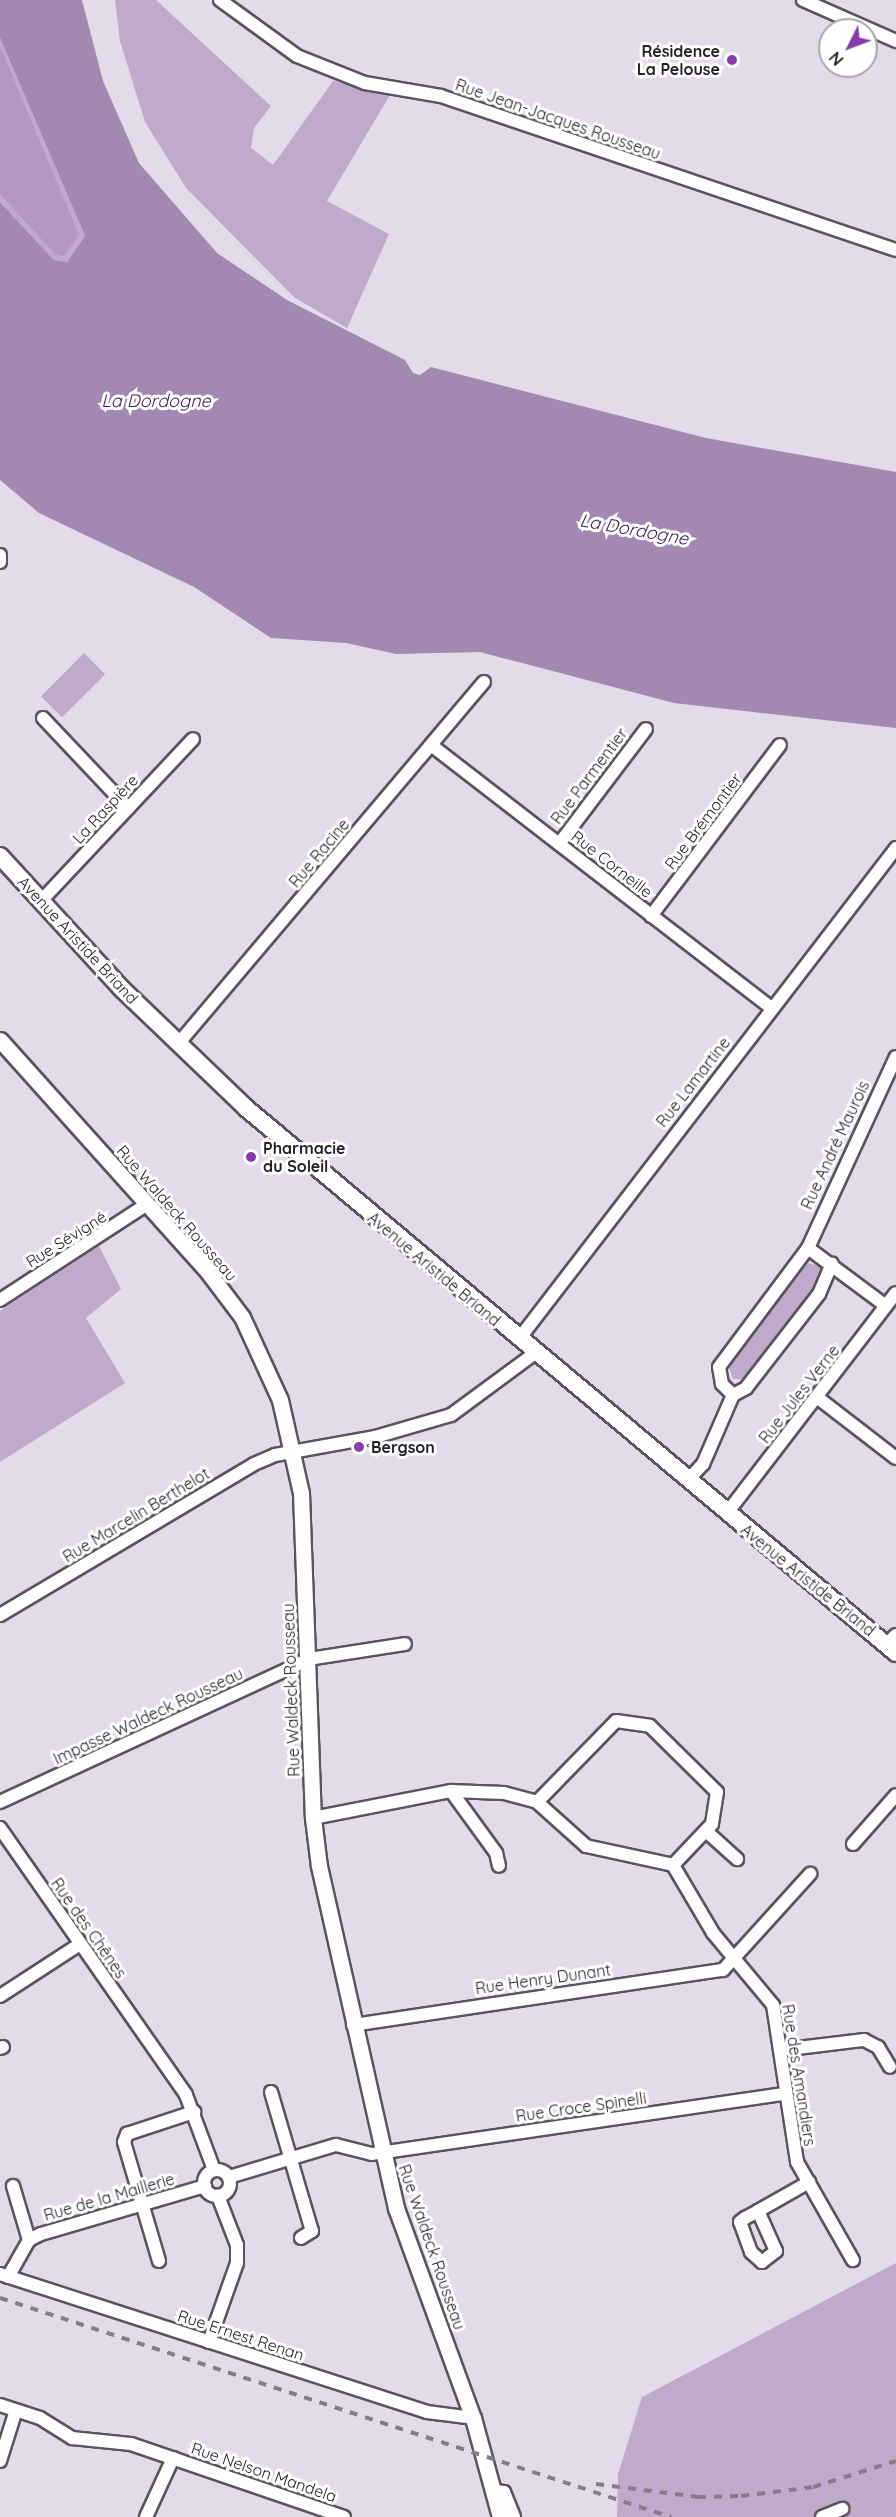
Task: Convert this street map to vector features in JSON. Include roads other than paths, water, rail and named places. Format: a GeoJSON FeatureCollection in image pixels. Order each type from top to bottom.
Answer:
{"type":"FeatureCollection","features":[{"type":"Feature","properties":{"kind":"main road","name":"Avenue Aristide Briand"},"geometry":{"type":"LineString","coordinates":[[0,856],[178,1044],[246,1108],[727,1514],[893,1644]]}},
{"type":"Feature","properties":{"kind":"street","name":"Rue Jean-Jacques Rousseau"},"geometry":{"type":"LineString","coordinates":[[220,0],[297,56],[365,83],[441,96],[896,250]]}},
{"type":"Feature","properties":{"kind":"street"},"geometry":{"type":"LineString","coordinates":[[803,0],[896,41]]}},
{"type":"Feature","properties":{"kind":"street","name":"Rue Racine"},"geometry":{"type":"LineString","coordinates":[[178,1044],[483,682]]}},
{"type":"Feature","properties":{"kind":"street"},"geometry":{"type":"LineString","coordinates":[[42,718],[128,808]]}},
{"type":"Feature","properties":{"kind":"street","name":"Rue Parmentier"},"geometry":{"type":"LineString","coordinates":[[558,844],[646,729]]}},
{"type":"Feature","properties":{"kind":"street","name":"La Raspière"},"geometry":{"type":"LineString","coordinates":[[41,901],[193,739]]}},
{"type":"Feature","properties":{"kind":"street","name":"Rue Corneille"},"geometry":{"type":"LineString","coordinates":[[431,745],[772,1009]]}},
{"type":"Feature","properties":{"kind":"street","name":"Rue Brémontier"},"geometry":{"type":"LineString","coordinates":[[651,916],[780,745]]}},
{"type":"Feature","properties":{"kind":"street","name":"Rue Lamartine"},"geometry":{"type":"LineString","coordinates":[[519,1339],[772,1009],[891,864],[896,848]]}},
{"type":"Feature","properties":{"kind":"street","name":"Rue Waldeck Rousseau"},"geometry":{"type":"LineString","coordinates":[[0,1040],[147,1204],[242,1317],[280,1400],[301,1493],[309,1659],[313,1818],[353,2025],[381,2152],[473,2418],[495,2491],[500,2517]]}},
{"type":"Feature","properties":{"kind":"street","name":"Rue André Maurois"},"geometry":{"type":"LineString","coordinates":[[733,1395],[722,1384],[719,1367],[808,1248],[896,1058]]}},
{"type":"Feature","properties":{"kind":"street","name":"Rue Sévigné"},"geometry":{"type":"LineString","coordinates":[[0,1299],[147,1204]]}},
{"type":"Feature","properties":{"kind":"street"},"geometry":{"type":"LineString","coordinates":[[808,1248],[886,1306]]}},
{"type":"Feature","properties":{"kind":"street"},"geometry":{"type":"LineString","coordinates":[[688,1480],[702,1464],[733,1395],[746,1388],[819,1294],[832,1264]]}},
{"type":"Feature","properties":{"kind":"street","name":"Rue Jules Verne"},"geometry":{"type":"LineString","coordinates":[[727,1514],[818,1398],[896,1293]]}},
{"type":"Feature","properties":{"kind":"street","name":"Rue Marcelin Berthelot"},"geometry":{"type":"LineString","coordinates":[[0,1615],[254,1464],[293,1452],[375,1437],[451,1415],[535,1353]]}},
{"type":"Feature","properties":{"kind":"street"},"geometry":{"type":"LineString","coordinates":[[818,1398],[896,1458]]}},
{"type":"Feature","properties":{"kind":"street","name":"Impasse Waldeck Rousseau"},"geometry":{"type":"LineString","coordinates":[[0,1802],[309,1659],[405,1644]]}},
{"type":"Feature","properties":{"kind":"street"},"geometry":{"type":"LineString","coordinates":[[313,1818],[451,1791],[504,1793],[537,1802],[586,1846],[673,1865],[706,1831],[718,1807],[717,1792],[650,1726],[635,1720],[616,1721],[601,1733],[537,1802]]}},
{"type":"Feature","properties":{"kind":"street"},"geometry":{"type":"LineString","coordinates":[[451,1791],[496,1853],[499,1866]]}},
{"type":"Feature","properties":{"kind":"street"},"geometry":{"type":"LineString","coordinates":[[853,1844],[896,1796]]}},
{"type":"Feature","properties":{"kind":"street","name":"Rue des Chênes"},"geometry":{"type":"LineString","coordinates":[[0,1828],[194,2112],[214,2170]]}},
{"type":"Feature","properties":{"kind":"street"},"geometry":{"type":"LineString","coordinates":[[706,1831],[737,1859]]}},
{"type":"Feature","properties":{"kind":"street","name":"Rue des Amandiers"},"geometry":{"type":"LineString","coordinates":[[673,1865],[734,1960],[758,1981],[773,2006],[794,2152],[853,2260]]}},
{"type":"Feature","properties":{"kind":"street"},"geometry":{"type":"LineString","coordinates":[[734,1960],[810,1875]]}},
{"type":"Feature","properties":{"kind":"street"},"geometry":{"type":"LineString","coordinates":[[0,1996],[80,1944]]}},
{"type":"Feature","properties":{"kind":"street","name":"Rue Henry Dunant"},"geometry":{"type":"LineString","coordinates":[[353,2025],[723,1970],[734,1960]]}},
{"type":"Feature","properties":{"kind":"street"},"geometry":{"type":"LineString","coordinates":[[781,2050],[864,2040],[890,2067]]}},
{"type":"Feature","properties":{"kind":"street"},"geometry":{"type":"LineString","coordinates":[[271,2092],[312,2231],[301,2238]]}},
{"type":"Feature","properties":{"kind":"street","name":"Rue Croce Spinelli"},"geometry":{"type":"LineString","coordinates":[[381,2152],[785,2094]]}},
{"type":"Feature","properties":{"kind":"street"},"geometry":{"type":"LineString","coordinates":[[159,2261],[124,2142],[127,2134],[194,2112]]}},
{"type":"Feature","properties":{"kind":"street"},"geometry":{"type":"LineString","coordinates":[[209,2342],[237,2263],[237,2245],[218,2196],[205,2186],[214,2170],[229,2177],[336,2145],[381,2152]]}},
{"type":"Feature","properties":{"kind":"street"},"geometry":{"type":"LineString","coordinates":[[218,2196],[228,2189],[229,2177]]}},
{"type":"Feature","properties":{"kind":"street"},"geometry":{"type":"LineString","coordinates":[[758,2211],[809,2182]]}},
{"type":"Feature","properties":{"kind":"street"},"geometry":{"type":"LineString","coordinates":[[13,2186],[29,2240]]}},
{"type":"Feature","properties":{"kind":"street","name":"Rue de la Maillerie"},"geometry":{"type":"LineString","coordinates":[[4,2275],[29,2240],[205,2186]]}},
{"type":"Feature","properties":{"kind":"street","name":"Rue Ernest Renan"},"geometry":{"type":"LineString","coordinates":[[4,2275],[427,2412],[473,2418]]}},
{"type":"Feature","properties":{"kind":"street","name":"Rue Nelson Mandela"},"geometry":{"type":"LineString","coordinates":[[0,2404],[72,2438],[131,2444],[344,2517]]}},
{"type":"Feature","properties":{"kind":"street"},"geometry":{"type":"LineString","coordinates":[[0,2461],[16,2410]]}},
{"type":"Feature","properties":{"kind":"street","name":"Rue Nelson Mandela"},"geometry":{"type":"LineString","coordinates":[[146,2517],[173,2458]]}},
{"type":"Feature","properties":{"kind":"street"},"geometry":{"type":"LineString","coordinates":[[495,2491],[504,2492],[514,2517]]}},
{"type":"Feature","properties":{"kind":"street"},"geometry":{"type":"LineString","coordinates":[[822,2517],[842,2510]]}},
{"type":"Feature","properties":{"kind":"water","name":"La Dordogne"},"geometry":{"type":"Polygon","coordinates":[[[0,0],[82,0],[103,81],[139,163],[217,253],[287,300],[405,360],[413,373],[420,375],[431,367],[706,438],[896,472],[896,728],[674,703],[480,652],[396,654],[346,643],[271,638],[194,587],[39,513],[0,480],[0,202],[54,260],[67,262],[85,236],[0,38],[0,0]]]}},
{"type":"Feature","properties":{"kind":"railway"},"geometry":{"type":"LineString","coordinates":[[0,2298],[671,2517]]}},
{"type":"Feature","properties":{"kind":"railway"},"geometry":{"type":"LineString","coordinates":[[596,2484],[698,2497],[741,2496],[813,2487],[896,2461]]}},
{"type":"Feature","properties":{"kind":"place","name":"Résidence La Pelouse"},"geometry":{"type":"Point","coordinates":[732,60]}},
{"type":"Feature","properties":{"kind":"place","name":"Pharmacie du Soleil"},"geometry":{"type":"Point","coordinates":[251,1157]}},
{"type":"Feature","properties":{"kind":"place","name":"Bergson"},"geometry":{"type":"Point","coordinates":[359,1447]}}]}
